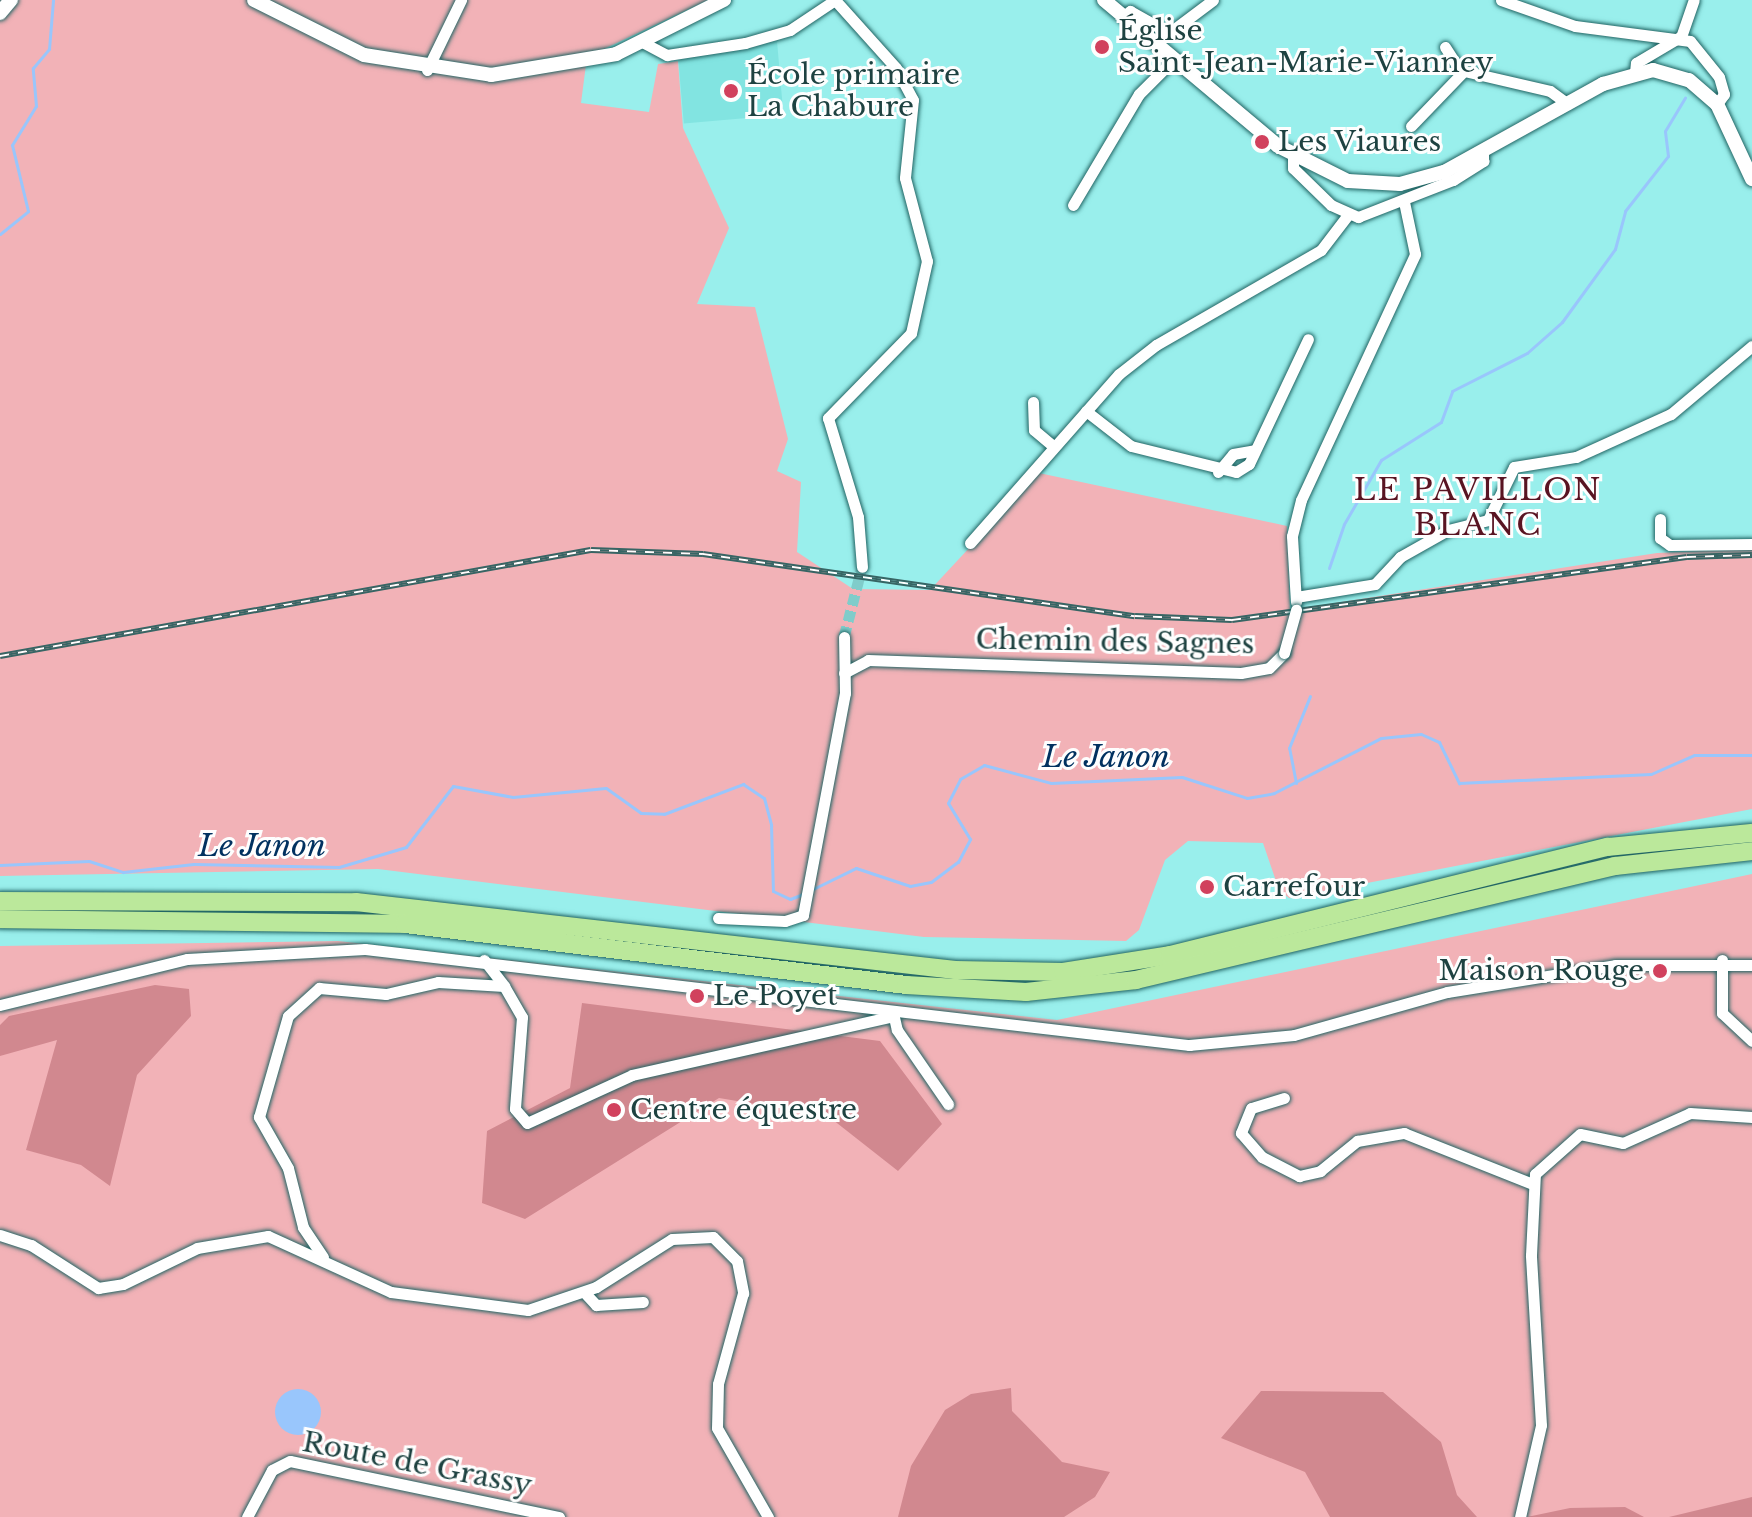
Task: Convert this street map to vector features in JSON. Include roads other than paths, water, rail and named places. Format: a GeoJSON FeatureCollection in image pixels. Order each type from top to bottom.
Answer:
{"type":"FeatureCollection","features":[{"type":"Feature","properties":{"kind":"highway"},"geometry":{"type":"LineString","coordinates":[[0,901],[356,902],[955,970],[1063,972],[1170,955],[1608,847],[1752,833]]}},
{"type":"Feature","properties":{"kind":"highway"},"geometry":{"type":"LineString","coordinates":[[0,919],[405,924],[917,986],[1026,992],[1148,978],[1615,866],[1752,851]]}},
{"type":"Feature","properties":{"kind":"main road"},"geometry":{"type":"LineString","coordinates":[[0,13],[11,0]]}},
{"type":"Feature","properties":{"kind":"main road"},"geometry":{"type":"LineString","coordinates":[[254,0],[330,42],[427,71],[526,72],[590,62],[644,43],[724,0]]}},
{"type":"Feature","properties":{"kind":"main road"},"geometry":{"type":"LineString","coordinates":[[1104,0],[1293,157],[1348,181],[1382,184],[1422,179],[1483,153],[1568,104],[1635,72],[1689,80],[1717,104],[1752,179]]}},
{"type":"Feature","properties":{"kind":"street"},"geometry":{"type":"LineString","coordinates":[[427,71],[461,0]]}},
{"type":"Feature","properties":{"kind":"street"},"geometry":{"type":"LineString","coordinates":[[644,43],[674,55],[779,34],[835,0],[896,68],[913,100],[905,178],[927,261],[911,333],[828,418],[858,517],[862,567]]}},
{"type":"Feature","properties":{"kind":"street"},"geometry":{"type":"LineString","coordinates":[[1124,16],[1130,11],[1169,33],[1213,0]]}},
{"type":"Feature","properties":{"kind":"street"},"geometry":{"type":"LineString","coordinates":[[1501,0],[1575,26],[1681,37],[1714,68],[1724,94],[1717,104]]}},
{"type":"Feature","properties":{"kind":"street"},"geometry":{"type":"LineString","coordinates":[[1635,72],[1636,63],[1681,37],[1694,0]]}},
{"type":"Feature","properties":{"kind":"street"},"geometry":{"type":"LineString","coordinates":[[1445,47],[1461,72],[1550,91],[1568,104]]}},
{"type":"Feature","properties":{"kind":"street"},"geometry":{"type":"LineString","coordinates":[[1073,205],[1139,94],[1174,59]]}},
{"type":"Feature","properties":{"kind":"street"},"geometry":{"type":"LineString","coordinates":[[1411,126],[1461,72]]}},
{"type":"Feature","properties":{"kind":"street"},"geometry":{"type":"LineString","coordinates":[[970,543],[1086,411],[1156,345],[1321,250],[1347,216],[1404,202],[1477,166],[1483,153]]}},
{"type":"Feature","properties":{"kind":"street"},"geometry":{"type":"LineString","coordinates":[[1293,157],[1293,168],[1347,216]]}},
{"type":"Feature","properties":{"kind":"street","name":"Chemin des Sagnes"},"geometry":{"type":"LineString","coordinates":[[844,673],[868,660],[1241,673],[1269,668],[1284,653],[1296,610],[1292,536],[1301,500],[1415,254],[1404,202]]}},
{"type":"Feature","properties":{"kind":"street"},"geometry":{"type":"LineString","coordinates":[[1086,411],[1131,446],[1218,472],[1244,469],[1308,339]]}},
{"type":"Feature","properties":{"kind":"street"},"geometry":{"type":"LineString","coordinates":[[1296,597],[1375,584],[1400,557],[1448,530],[1488,520],[1514,467],[1576,457],[1664,417],[1752,346]]}},
{"type":"Feature","properties":{"kind":"street"},"geometry":{"type":"LineString","coordinates":[[1033,402],[1034,430],[1054,447]]}},
{"type":"Feature","properties":{"kind":"street"},"geometry":{"type":"LineString","coordinates":[[1218,472],[1233,454],[1255,450]]}},
{"type":"Feature","properties":{"kind":"street"},"geometry":{"type":"LineString","coordinates":[[1660,519],[1660,538],[1670,545],[1752,544]]}},
{"type":"Feature","properties":{"kind":"street"},"geometry":{"type":"LineString","coordinates":[[718,918],[792,921],[806,901],[844,673],[844,637]]}},
{"type":"Feature","properties":{"kind":"street"},"geometry":{"type":"LineString","coordinates":[[0,1005],[187,959],[365,949],[484,960],[893,1014],[1123,1039],[1237,1043],[1473,987],[1615,965],[1722,960],[1752,965]]}},
{"type":"Feature","properties":{"kind":"street"},"geometry":{"type":"LineString","coordinates":[[484,960],[522,1017],[515,1109],[527,1123],[632,1075],[893,1014]]}},
{"type":"Feature","properties":{"kind":"street"},"geometry":{"type":"LineString","coordinates":[[1722,960],[1722,1013],[1752,1041]]}},
{"type":"Feature","properties":{"kind":"street"},"geometry":{"type":"LineString","coordinates":[[323,1258],[259,1117],[293,1008],[329,986],[386,994],[438,982],[504,986]]}},
{"type":"Feature","properties":{"kind":"street"},"geometry":{"type":"LineString","coordinates":[[893,1014],[948,1104]]}},
{"type":"Feature","properties":{"kind":"street"},"geometry":{"type":"LineString","coordinates":[[1284,1098],[1251,1108],[1241,1133],[1262,1157],[1299,1176],[1320,1171],[1357,1141],[1404,1133],[1530,1183]]}},
{"type":"Feature","properties":{"kind":"street"},"geometry":{"type":"LineString","coordinates":[[1520,1517],[1542,1412],[1530,1183],[1580,1134],[1623,1143],[1690,1113],[1752,1117]]}},
{"type":"Feature","properties":{"kind":"street"},"geometry":{"type":"LineString","coordinates":[[6,1236],[98,1288],[239,1237],[279,1238],[410,1297],[528,1310],[584,1292],[672,1239],[704,1234],[730,1248],[743,1293],[718,1384],[717,1428],[768,1517]]}},
{"type":"Feature","properties":{"kind":"street"},"geometry":{"type":"LineString","coordinates":[[584,1292],[596,1305],[643,1302]]}},
{"type":"Feature","properties":{"kind":"street","name":"Route de Grassy"},"geometry":{"type":"LineString","coordinates":[[247,1517],[272,1470],[290,1461],[559,1517]]}},
{"type":"Feature","properties":{"kind":"waterway"},"geometry":{"type":"LineString","coordinates":[[0,234],[28,211],[12,145],[36,106],[33,68],[49,49],[53,0]]}},
{"type":"Feature","properties":{"kind":"waterway"},"geometry":{"type":"LineString","coordinates":[[1329,568],[1344,524],[1381,460],[1441,422],[1452,391],[1527,353],[1562,322],[1615,249],[1625,211],[1668,156],[1665,131],[1685,98]]}},
{"type":"Feature","properties":{"kind":"waterway"},"geometry":{"type":"LineString","coordinates":[[1296,783],[1289,748],[1310,696]]}},
{"type":"Feature","properties":{"kind":"waterway","name":"Le Janon"},"geometry":{"type":"LineString","coordinates":[[813,889],[856,868],[910,886],[931,882],[958,862],[970,839],[948,803],[960,779],[984,765],[1051,783],[1182,777],[1247,798],[1274,793],[1381,738],[1421,734],[1439,742],[1459,783],[1651,774],[1694,755],[1752,755]]}},
{"type":"Feature","properties":{"kind":"waterway","name":"Le Janon"},"geometry":{"type":"LineString","coordinates":[[0,865],[89,861],[123,872],[194,864],[339,867],[406,847],[453,786],[513,797],[606,788],[641,813],[664,814],[743,784],[764,798],[771,825],[773,891],[790,899],[803,894]]}},
{"type":"Feature","properties":{"kind":"tunnel"},"geometry":{"type":"LineString","coordinates":[[844,637],[862,567]]}},
{"type":"Feature","properties":{"kind":"railway"},"geometry":{"type":"LineString","coordinates":[[0,656],[591,550],[703,554],[1135,616],[1232,620],[1687,557],[1752,555]]}},
{"type":"Feature","properties":{"kind":"place","name":"Église Saint-Jean-Marie-Vianney"},"geometry":{"type":"Point","coordinates":[1102,47]}},
{"type":"Feature","properties":{"kind":"place","name":"École primaire La Chabure"},"geometry":{"type":"Point","coordinates":[731,91]}},
{"type":"Feature","properties":{"kind":"place","name":"Les Viaures"},"geometry":{"type":"Point","coordinates":[1262,142]}},
{"type":"Feature","properties":{"kind":"place","name":"Carrefour"},"geometry":{"type":"Point","coordinates":[1207,887]}},
{"type":"Feature","properties":{"kind":"place","name":"Maison Rouge"},"geometry":{"type":"Point","coordinates":[1660,971]}},
{"type":"Feature","properties":{"kind":"place","name":"Le Poyet"},"geometry":{"type":"Point","coordinates":[697,996]}},
{"type":"Feature","properties":{"kind":"place","name":"Centre équestre"},"geometry":{"type":"Point","coordinates":[614,1110]}},
{"type":"Feature","properties":{"kind":"district","name":"LE PAVILLON BLANC"},"geometry":{"type":"Point","coordinates":[1478,507]}}]}
